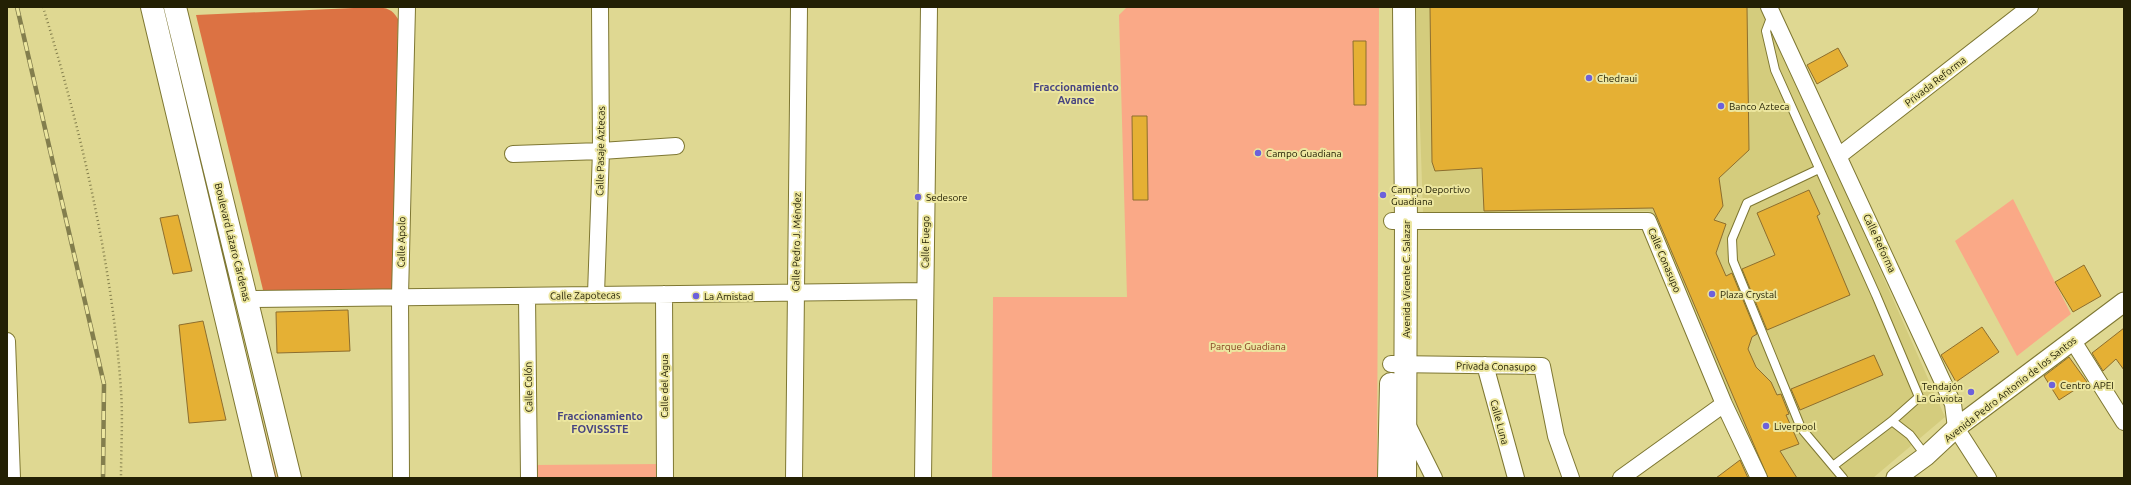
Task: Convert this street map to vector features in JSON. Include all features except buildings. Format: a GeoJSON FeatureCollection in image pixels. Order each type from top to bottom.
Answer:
{"type":"FeatureCollection","features":[{"type":"Feature","properties":{"kind":"main road"},"geometry":{"type":"LineString","coordinates":[[152,7],[264,478]]}},
{"type":"Feature","properties":{"kind":"main road","name":"Boulevard Lázaro Cárdenas"},"geometry":{"type":"LineString","coordinates":[[175,7],[290,478]]}},
{"type":"Feature","properties":{"kind":"main road","name":"Avenida Vicente C. Salazar"},"geometry":{"type":"LineString","coordinates":[[1389,7],[1399,221]]}},
{"type":"Feature","properties":{"kind":"main road","name":"Avenida Vicente C. Salazar"},"geometry":{"type":"LineString","coordinates":[[1402,476],[1395,427],[1398,365],[1399,221],[1404,7]]}},
{"type":"Feature","properties":{"kind":"street","name":"Calle Apolo"},"geometry":{"type":"LineString","coordinates":[[401,478],[400,296],[407,7]]}},
{"type":"Feature","properties":{"kind":"street","name":"Calle Pasaje Aztecas"},"geometry":{"type":"LineString","coordinates":[[596,294],[601,151],[600,7]]}},
{"type":"Feature","properties":{"kind":"street","name":"Calle Pedro J. Méndez"},"geometry":{"type":"LineString","coordinates":[[794,478],[799,7]]}},
{"type":"Feature","properties":{"kind":"street","name":"Calle Fuego"},"geometry":{"type":"LineString","coordinates":[[923,478],[928,7]]}},
{"type":"Feature","properties":{"kind":"street","name":"Privada Reforma"},"geometry":{"type":"LineString","coordinates":[[1840,155],[2030,7]]}},
{"type":"Feature","properties":{"kind":"street","name":"Calle Reforma"},"geometry":{"type":"LineString","coordinates":[[1771,11],[1840,155],[1953,404],[1956,428],[1988,478]]}},
{"type":"Feature","properties":{"kind":"street"},"geometry":{"type":"LineString","coordinates":[[513,154],[601,151],[676,146]]}},
{"type":"Feature","properties":{"kind":"street","name":"Calle Conasupo"},"geometry":{"type":"LineString","coordinates":[[1399,221],[1648,220],[1724,404],[1759,478]]}},
{"type":"Feature","properties":{"kind":"street","name":"Calle Zapotecas"},"geometry":{"type":"LineString","coordinates":[[247,299],[924,291]]}},
{"type":"Feature","properties":{"kind":"street","name":"Calle del Agua"},"geometry":{"type":"LineString","coordinates":[[664,294],[665,478]]}},
{"type":"Feature","properties":{"kind":"street","name":"Calle Colón"},"geometry":{"type":"LineString","coordinates":[[527,296],[529,478]]}},
{"type":"Feature","properties":{"kind":"street","name":"Avenida Pedro Antonio de los Santos"},"geometry":{"type":"LineString","coordinates":[[1896,478],[1926,456],[1956,428],[2124,302]]}},
{"type":"Feature","properties":{"kind":"street"},"geometry":{"type":"LineString","coordinates":[[2073,341],[2124,422]]}},
{"type":"Feature","properties":{"kind":"street"},"geometry":{"type":"LineString","coordinates":[[7,342],[9,432],[12,478]]}},
{"type":"Feature","properties":{"kind":"street","name":"Privada Conasupo"},"geometry":{"type":"LineString","coordinates":[[1398,365],[1542,366],[1556,436],[1571,478]]}},
{"type":"Feature","properties":{"kind":"street","name":"Calle Luna"},"geometry":{"type":"LineString","coordinates":[[1484,365],[1516,478]]}},
{"type":"Feature","properties":{"kind":"street"},"geometry":{"type":"LineString","coordinates":[[1621,478],[1724,404]]}},
{"type":"Feature","properties":{"kind":"street"},"geometry":{"type":"LineString","coordinates":[[1395,427],[1434,478]]}},
{"type":"Feature","properties":{"kind":"lane"},"geometry":{"type":"LineString","coordinates":[[1771,11],[1766,31],[1775,70],[1876,295],[1919,397],[1892,421],[1833,466]]}},
{"type":"Feature","properties":{"kind":"lane"},"geometry":{"type":"LineString","coordinates":[[1819,169],[1747,203],[1732,239],[1733,261],[1801,428],[1843,478]]}},
{"type":"Feature","properties":{"kind":"lane"},"geometry":{"type":"LineString","coordinates":[[1892,421],[1910,435],[1926,456]]}},
{"type":"Feature","properties":{"kind":"path"},"geometry":{"type":"LineString","coordinates":[[43,7],[82,147],[108,279],[121,391],[121,478]]}},
{"type":"Feature","properties":{"kind":"shaded area"},"geometry":{"type":"Polygon","coordinates":[[[376,7],[389,10],[394,13],[398,19],[392,290],[264,294],[196,15],[376,7]]]}},
{"type":"Feature","properties":{"kind":"shaded area"},"geometry":{"type":"Polygon","coordinates":[[[1416,7],[1764,7],[1945,417],[1873,478],[1766,478],[1650,211],[1423,213],[1416,7]]]}},
{"type":"Feature","properties":{"kind":"green space","name":"Parque Guadiana"},"geometry":{"type":"Polygon","coordinates":[[[1127,7],[1379,7],[1377,478],[992,478],[993,297],[1127,297],[1119,15],[1127,7]]]}},
{"type":"Feature","properties":{"kind":"green space"},"geometry":{"type":"Polygon","coordinates":[[[2013,199],[2071,314],[2017,356],[1955,241],[2013,199]]]}},
{"type":"Feature","properties":{"kind":"green space"},"geometry":{"type":"Polygon","coordinates":[[[243,344],[277,478],[273,478],[243,344]]]}},
{"type":"Feature","properties":{"kind":"green space"},"geometry":{"type":"Polygon","coordinates":[[[661,464],[661,478],[534,478],[534,465],[661,464]]]}},
{"type":"Feature","properties":{"kind":"railway"},"geometry":{"type":"LineString","coordinates":[[17,7],[104,384],[103,478]]}},
{"type":"Feature","properties":{"kind":"place","name":"Chedraui"},"geometry":{"type":"Point","coordinates":[1589,78]}},
{"type":"Feature","properties":{"kind":"place","name":"Banco Azteca"},"geometry":{"type":"Point","coordinates":[1721,106]}},
{"type":"Feature","properties":{"kind":"place","name":"Campo Guadiana"},"geometry":{"type":"Point","coordinates":[1258,153]}},
{"type":"Feature","properties":{"kind":"place","name":"Campo Deportivo Guadiana"},"geometry":{"type":"Point","coordinates":[1383,195]}},
{"type":"Feature","properties":{"kind":"place","name":"Sedesore"},"geometry":{"type":"Point","coordinates":[918,197]}},
{"type":"Feature","properties":{"kind":"place","name":"Plaza Crystal"},"geometry":{"type":"Point","coordinates":[1712,294]}},
{"type":"Feature","properties":{"kind":"place","name":"La Amistad"},"geometry":{"type":"Point","coordinates":[696,296]}},
{"type":"Feature","properties":{"kind":"place","name":"Centro APEI"},"geometry":{"type":"Point","coordinates":[2052,385]}},
{"type":"Feature","properties":{"kind":"place","name":"Tendajón La Gaviota"},"geometry":{"type":"Point","coordinates":[1971,392]}},
{"type":"Feature","properties":{"kind":"place","name":"Liverpool"},"geometry":{"type":"Point","coordinates":[1766,426]}},
{"type":"Feature","properties":{"kind":"district","name":"Fraccionamiento Avance"},"geometry":{"type":"Point","coordinates":[1076,93]}},
{"type":"Feature","properties":{"kind":"district","name":"Fraccionamiento FOVISSSTE"},"geometry":{"type":"Point","coordinates":[600,422]}}]}
